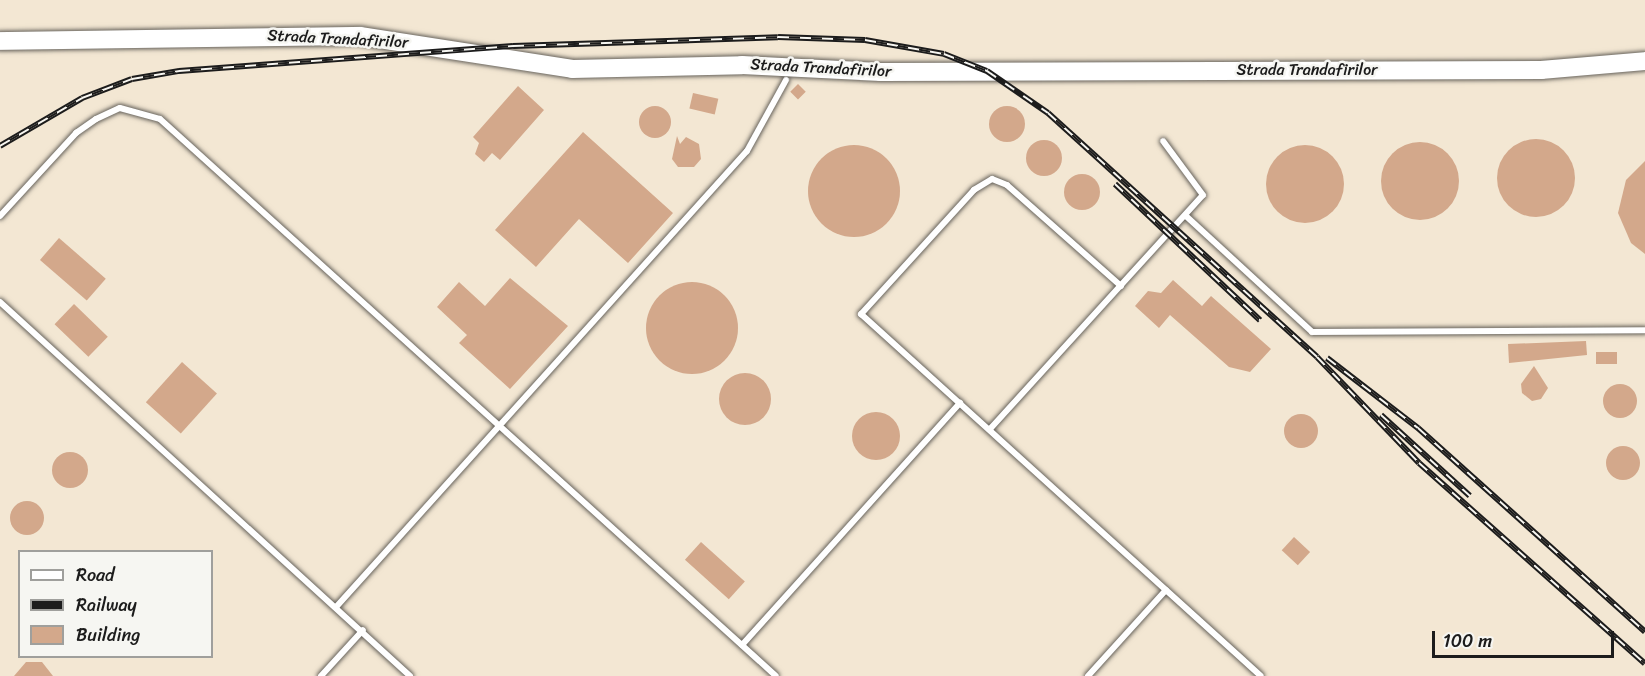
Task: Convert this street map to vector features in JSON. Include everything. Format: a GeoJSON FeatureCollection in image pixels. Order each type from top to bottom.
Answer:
{"type":"FeatureCollection","features":[{"type":"Feature","properties":{"kind":"main road","name":"Strada Trandafirilor"},"geometry":{"type":"LineString","coordinates":[[0,41],[360,36],[572,69],[742,65],[881,72],[1541,70],[1645,61]]}},
{"type":"Feature","properties":{"kind":"lane"},"geometry":{"type":"LineString","coordinates":[[337,606],[747,150],[786,80]]}},
{"type":"Feature","properties":{"kind":"lane"},"geometry":{"type":"LineString","coordinates":[[0,216],[86,125],[120,108],[147,112],[173,128],[776,676]]}},
{"type":"Feature","properties":{"kind":"lane"},"geometry":{"type":"LineString","coordinates":[[990,429],[1203,195],[1163,141]]}},
{"type":"Feature","properties":{"kind":"lane"},"geometry":{"type":"LineString","coordinates":[[1121,286],[1007,185],[992,179],[980,184],[861,314],[1261,676]]}},
{"type":"Feature","properties":{"kind":"lane"},"geometry":{"type":"LineString","coordinates":[[1186,216],[1312,332],[1645,330]]}},
{"type":"Feature","properties":{"kind":"lane"},"geometry":{"type":"LineString","coordinates":[[0,302],[337,606],[410,676]]}},
{"type":"Feature","properties":{"kind":"lane"},"geometry":{"type":"LineString","coordinates":[[742,645],[960,403]]}},
{"type":"Feature","properties":{"kind":"lane"},"geometry":{"type":"LineString","coordinates":[[1088,676],[1166,590]]}},
{"type":"Feature","properties":{"kind":"lane"},"geometry":{"type":"LineString","coordinates":[[321,676],[363,630]]}},
{"type":"Feature","properties":{"kind":"building"},"geometry":{"type":"Polygon","coordinates":[[[798,84],[806,92],[798,100],[790,92],[798,84]]]}},
{"type":"Feature","properties":{"kind":"building"},"geometry":{"type":"Polygon","coordinates":[[[518,86],[544,110],[500,160],[492,153],[484,162],[475,154],[479,143],[473,137],[518,86]]]}},
{"type":"Feature","properties":{"kind":"building"},"geometry":{"type":"Polygon","coordinates":[[[693,93],[718,99],[715,114],[689,109],[693,93]]]}},
{"type":"Feature","properties":{"kind":"building"},"geometry":{"type":"Polygon","coordinates":[[[655,106],[666,111],[671,122],[666,133],[655,138],[644,133],[639,122],[644,111],[655,106]]]}},
{"type":"Feature","properties":{"kind":"building"},"geometry":{"type":"Polygon","coordinates":[[[1007,106],[1020,111],[1025,124],[1020,137],[1007,142],[994,137],[989,124],[994,111],[1007,106]]]}},
{"type":"Feature","properties":{"kind":"building"},"geometry":{"type":"Polygon","coordinates":[[[583,132],[673,213],[628,263],[579,219],[536,267],[495,230],[583,132]]]}},
{"type":"Feature","properties":{"kind":"building"},"geometry":{"type":"Polygon","coordinates":[[[677,136],[680,144],[686,137],[699,144],[701,159],[694,167],[678,167],[672,159],[677,136]]]}},
{"type":"Feature","properties":{"kind":"building"},"geometry":{"type":"Polygon","coordinates":[[[1536,139],[1551,142],[1564,150],[1572,163],[1575,178],[1572,193],[1564,206],[1551,214],[1536,217],[1521,214],[1508,206],[1500,193],[1497,178],[1500,163],[1508,150],[1521,142],[1536,139]]]}},
{"type":"Feature","properties":{"kind":"building"},"geometry":{"type":"Polygon","coordinates":[[[1044,140],[1057,145],[1062,158],[1057,171],[1044,176],[1031,171],[1026,158],[1031,145],[1044,140]]]}},
{"type":"Feature","properties":{"kind":"building"},"geometry":{"type":"Polygon","coordinates":[[[1420,142],[1435,145],[1448,153],[1456,166],[1459,181],[1456,196],[1448,209],[1435,217],[1420,220],[1405,217],[1392,209],[1384,196],[1381,181],[1384,166],[1392,153],[1405,145],[1420,142]]]}},
{"type":"Feature","properties":{"kind":"building"},"geometry":{"type":"Polygon","coordinates":[[[854,145],[871,149],[886,159],[896,174],[900,191],[896,208],[886,223],[871,233],[854,237],[837,233],[822,223],[812,208],[808,191],[812,174],[822,159],[837,149],[854,145]]]}},
{"type":"Feature","properties":{"kind":"building"},"geometry":{"type":"Polygon","coordinates":[[[1305,145],[1320,148],[1333,156],[1341,169],[1344,184],[1341,199],[1333,212],[1320,220],[1305,223],[1290,220],[1277,212],[1269,199],[1266,184],[1269,169],[1277,156],[1290,148],[1305,145]]]}},
{"type":"Feature","properties":{"kind":"building"},"geometry":{"type":"Polygon","coordinates":[[[1645,161],[1645,254],[1631,243],[1618,213],[1626,180],[1645,161]]]}},
{"type":"Feature","properties":{"kind":"building"},"geometry":{"type":"Polygon","coordinates":[[[1082,174],[1095,179],[1100,192],[1095,205],[1082,210],[1069,205],[1064,192],[1069,179],[1082,174]]]}},
{"type":"Feature","properties":{"kind":"building"},"geometry":{"type":"Polygon","coordinates":[[[59,238],[106,279],[87,301],[40,260],[59,238]]]}},
{"type":"Feature","properties":{"kind":"building"},"geometry":{"type":"Polygon","coordinates":[[[510,278],[568,326],[510,389],[459,343],[467,335],[437,307],[459,282],[485,306],[510,278]]]}},
{"type":"Feature","properties":{"kind":"building"},"geometry":{"type":"Polygon","coordinates":[[[1173,280],[1202,306],[1211,296],[1271,349],[1250,372],[1229,367],[1170,315],[1159,328],[1135,306],[1148,291],[1161,293],[1173,280]]]}},
{"type":"Feature","properties":{"kind":"building"},"geometry":{"type":"Polygon","coordinates":[[[692,282],[709,286],[724,296],[734,311],[738,328],[734,345],[724,360],[709,370],[692,374],[675,370],[660,360],[650,345],[646,328],[650,311],[660,296],[675,286],[692,282]]]}},
{"type":"Feature","properties":{"kind":"building"},"geometry":{"type":"Polygon","coordinates":[[[74,304],[108,337],[88,357],[55,324],[74,304]]]}},
{"type":"Feature","properties":{"kind":"building"},"geometry":{"type":"Polygon","coordinates":[[[1586,341],[1587,355],[1509,363],[1508,344],[1586,341]]]}},
{"type":"Feature","properties":{"kind":"building"},"geometry":{"type":"Polygon","coordinates":[[[1596,352],[1617,352],[1617,364],[1596,364],[1596,352]]]}},
{"type":"Feature","properties":{"kind":"building"},"geometry":{"type":"Polygon","coordinates":[[[182,362],[217,393],[181,434],[146,402],[182,362]]]}},
{"type":"Feature","properties":{"kind":"building"},"geometry":{"type":"Polygon","coordinates":[[[1534,366],[1548,388],[1541,399],[1532,401],[1522,393],[1521,384],[1534,366]]]}},
{"type":"Feature","properties":{"kind":"building"},"geometry":{"type":"Polygon","coordinates":[[[745,373],[755,375],[763,381],[769,389],[771,399],[769,409],[763,417],[755,423],[745,425],[735,423],[727,417],[721,409],[719,399],[721,389],[727,381],[735,375],[745,373]]]}},
{"type":"Feature","properties":{"kind":"building"},"geometry":{"type":"Polygon","coordinates":[[[1620,384],[1632,389],[1637,401],[1632,413],[1620,418],[1608,413],[1603,401],[1608,389],[1620,384]]]}},
{"type":"Feature","properties":{"kind":"building"},"geometry":{"type":"Polygon","coordinates":[[[871,412],[881,412],[893,419],[900,431],[900,441],[893,453],[881,460],[871,460],[856,449],[852,441],[852,431],[863,416],[871,412]]]}},
{"type":"Feature","properties":{"kind":"building"},"geometry":{"type":"Polygon","coordinates":[[[1301,414],[1313,419],[1318,431],[1313,443],[1301,448],[1289,443],[1284,431],[1289,419],[1301,414]]]}},
{"type":"Feature","properties":{"kind":"building"},"geometry":{"type":"Polygon","coordinates":[[[1623,446],[1635,451],[1640,463],[1635,475],[1623,480],[1611,475],[1606,463],[1611,451],[1623,446]]]}},
{"type":"Feature","properties":{"kind":"building"},"geometry":{"type":"Polygon","coordinates":[[[70,452],[83,457],[88,470],[83,483],[70,488],[57,483],[52,470],[57,457],[70,452]]]}},
{"type":"Feature","properties":{"kind":"building"},"geometry":{"type":"Polygon","coordinates":[[[27,501],[39,506],[44,518],[39,530],[27,535],[15,530],[10,518],[15,506],[27,501]]]}},
{"type":"Feature","properties":{"kind":"building"},"geometry":{"type":"Polygon","coordinates":[[[1294,537],[1310,552],[1298,565],[1282,550],[1294,537]]]}},
{"type":"Feature","properties":{"kind":"building"},"geometry":{"type":"Polygon","coordinates":[[[701,542],[745,581],[729,599],[685,560],[701,542]]]}},
{"type":"Feature","properties":{"kind":"building"},"geometry":{"type":"Polygon","coordinates":[[[26,662],[42,662],[53,676],[14,676],[26,662]]]}},
{"type":"Feature","properties":{"kind":"railway"},"geometry":{"type":"LineString","coordinates":[[0,146],[82,98],[132,79],[179,71],[513,46],[778,37],[865,40],[944,54],[987,71],[1048,113],[1317,357],[1419,463],[1645,664]]}},
{"type":"Feature","properties":{"kind":"railway"},"geometry":{"type":"LineString","coordinates":[[1115,184],[1260,320]]}},
{"type":"Feature","properties":{"kind":"railway"},"geometry":{"type":"LineString","coordinates":[[1327,358],[1418,428],[1645,632]]}},
{"type":"Feature","properties":{"kind":"railway"},"geometry":{"type":"LineString","coordinates":[[1381,415],[1470,496]]}}]}
